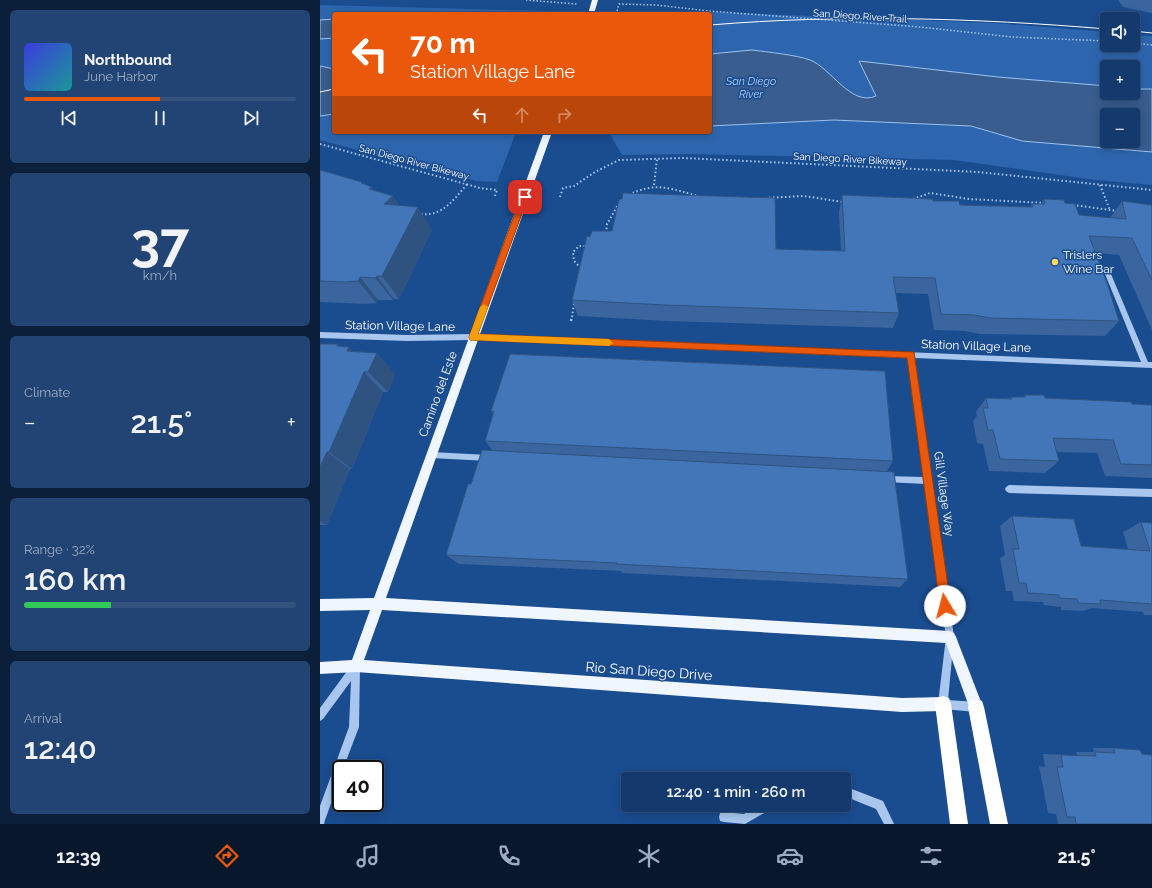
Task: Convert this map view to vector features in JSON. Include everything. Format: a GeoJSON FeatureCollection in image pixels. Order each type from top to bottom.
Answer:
{"type":"FeatureCollection","features":[{"type":"Feature","properties":{"kind":"highway"},"geometry":{"type":"LineString","coordinates":[[943,704],[959,824]]}},
{"type":"Feature","properties":{"kind":"highway"},"geometry":{"type":"LineString","coordinates":[[976,707],[999,824]]}},
{"type":"Feature","properties":{"kind":"main road"},"geometry":{"type":"LineString","coordinates":[[592,12],[595,0]]}},
{"type":"Feature","properties":{"kind":"main road","name":"Camino del Este"},"geometry":{"type":"LineString","coordinates":[[356,666],[473,337],[547,134]]}},
{"type":"Feature","properties":{"kind":"main road"},"geometry":{"type":"LineString","coordinates":[[320,605],[378,604],[950,637]]}},
{"type":"Feature","properties":{"kind":"main road","name":"Gill Village Way"},"geometry":{"type":"LineString","coordinates":[[950,637],[976,707]]}},
{"type":"Feature","properties":{"kind":"main road","name":"Rio San Diego Drive"},"geometry":{"type":"LineString","coordinates":[[320,668],[356,666],[894,704],[943,704]]}},
{"type":"Feature","properties":{"kind":"street"},"geometry":{"type":"LineString","coordinates":[[1108,274],[1148,365]]}},
{"type":"Feature","properties":{"kind":"street","name":"Station Village Lane"},"geometry":{"type":"LineString","coordinates":[[320,335],[407,338],[473,337],[1148,365]]}},
{"type":"Feature","properties":{"kind":"street","name":"Gill Village Way"},"geometry":{"type":"LineString","coordinates":[[911,355],[950,637],[943,704]]}},
{"type":"Feature","properties":{"kind":"street"},"geometry":{"type":"LineString","coordinates":[[431,455],[494,458]]}},
{"type":"Feature","properties":{"kind":"street"},"geometry":{"type":"LineString","coordinates":[[881,479],[928,481]]}},
{"type":"Feature","properties":{"kind":"street"},"geometry":{"type":"LineString","coordinates":[[1009,489],[1152,493]]}},
{"type":"Feature","properties":{"kind":"street"},"geometry":{"type":"LineString","coordinates":[[320,716],[356,666]]}},
{"type":"Feature","properties":{"kind":"street"},"geometry":{"type":"LineString","coordinates":[[320,820],[354,727],[356,666]]}},
{"type":"Feature","properties":{"kind":"street","name":"Rio San Diego Drive"},"geometry":{"type":"LineString","coordinates":[[943,704],[976,707]]}},
{"type":"Feature","properties":{"kind":"street"},"geometry":{"type":"LineString","coordinates":[[851,794],[879,805],[889,824]]}},
{"type":"Feature","properties":{"kind":"street"},"geometry":{"type":"LineString","coordinates":[[724,817],[744,819],[756,812]]}},
{"type":"Feature","properties":{"kind":"path"},"geometry":{"type":"LineString","coordinates":[[526,0],[576,4],[575,8]]}},
{"type":"Feature","properties":{"kind":"path","name":"San Diego River Trail"},"geometry":{"type":"LineString","coordinates":[[617,11],[619,4],[656,5],[709,11],[920,27],[1012,37],[1100,41]]}},
{"type":"Feature","properties":{"kind":"path"},"geometry":{"type":"LineString","coordinates":[[1140,44],[1152,45]]}},
{"type":"Feature","properties":{"kind":"path","name":"San Diego River Bikeway"},"geometry":{"type":"LineString","coordinates":[[320,144],[468,183],[480,188],[497,190],[495,196]]}},
{"type":"Feature","properties":{"kind":"path","name":"San Diego River Bikeway"},"geometry":{"type":"LineString","coordinates":[[560,197],[563,188],[574,186],[595,172],[619,160],[690,158],[978,172],[1152,190]]}},
{"type":"Feature","properties":{"kind":"path"},"geometry":{"type":"LineString","coordinates":[[654,185],[657,159]]}},
{"type":"Feature","properties":{"kind":"path"},"geometry":{"type":"LineString","coordinates":[[419,214],[434,215],[440,212],[468,183]]}},
{"type":"Feature","properties":{"kind":"path"},"geometry":{"type":"LineString","coordinates":[[627,196],[636,190],[654,185],[703,197]]}},
{"type":"Feature","properties":{"kind":"path"},"geometry":{"type":"LineString","coordinates":[[1100,185],[1110,210]]}},
{"type":"Feature","properties":{"kind":"path"},"geometry":{"type":"LineString","coordinates":[[912,200],[930,193],[969,199],[1050,203]]}},
{"type":"Feature","properties":{"kind":"path"},"geometry":{"type":"LineString","coordinates":[[758,199],[804,196],[850,203]]}},
{"type":"Feature","properties":{"kind":"path"},"geometry":{"type":"LineString","coordinates":[[604,240],[607,224],[620,202]]}},
{"type":"Feature","properties":{"kind":"path"},"geometry":{"type":"LineString","coordinates":[[1072,205],[1124,212]]}},
{"type":"Feature","properties":{"kind":"path"},"geometry":{"type":"LineString","coordinates":[[581,272],[581,266],[574,261],[573,252],[579,246],[590,247]]}},
{"type":"Feature","properties":{"kind":"path"},"geometry":{"type":"LineString","coordinates":[[571,321],[575,300]]}},
{"type":"Feature","properties":{"kind":"shaded area"},"geometry":{"type":"Polygon","coordinates":[[[320,5],[551,11],[332,12],[332,69],[320,66],[320,5]]]}},
{"type":"Feature","properties":{"kind":"shaded area"},"geometry":{"type":"Polygon","coordinates":[[[685,11],[711,12],[685,12],[685,11]]]}},
{"type":"Feature","properties":{"kind":"shaded area"},"geometry":{"type":"Polygon","coordinates":[[[712,12],[993,23],[1100,31],[1100,52],[1140,52],[1140,35],[1152,36],[1152,89],[1140,89],[1140,60],[1100,60],[1100,85],[998,77],[899,66],[876,97],[867,100],[752,50],[712,54],[712,12]]]}},
{"type":"Feature","properties":{"kind":"shaded area"},"geometry":{"type":"Polygon","coordinates":[[[332,114],[332,134],[515,134],[497,182],[476,181],[320,140],[320,116],[332,114]]]}},
{"type":"Feature","properties":{"kind":"shaded area"},"geometry":{"type":"Polygon","coordinates":[[[834,120],[971,126],[1100,140],[1100,148],[1140,148],[1140,137],[1152,129],[1152,185],[1095,180],[954,160],[691,154],[622,155],[610,134],[712,134],[712,126],[834,120]]]}},
{"type":"Feature","properties":{"kind":"water"},"geometry":{"type":"Polygon","coordinates":[[[332,19],[332,38],[320,39],[320,20],[332,19]]]}},
{"type":"Feature","properties":{"kind":"water","name":"San Diego River"},"geometry":{"type":"Polygon","coordinates":[[[752,50],[804,58],[818,64],[850,92],[867,98],[876,96],[859,61],[998,77],[1100,85],[1100,100],[1140,100],[1140,89],[1152,89],[1152,152],[1105,148],[1140,148],[1140,108],[1100,108],[1100,148],[1022,141],[971,126],[834,120],[712,126],[712,54],[752,50]]]}},
{"type":"Feature","properties":{"kind":"water"},"geometry":{"type":"Polygon","coordinates":[[[320,66],[332,69],[332,114],[320,116],[320,66]]]}},
{"type":"Feature","properties":{"kind":"building"},"geometry":{"type":"Polygon","coordinates":[[[320,170],[362,182],[361,183],[372,187],[369,189],[393,196],[384,204],[418,207],[382,276],[377,276],[375,278],[360,277],[358,281],[346,282],[320,281],[320,170]]]}},
{"type":"Feature","properties":{"kind":"building"},"geometry":{"type":"Polygon","coordinates":[[[623,193],[775,198],[776,249],[845,251],[842,195],[933,199],[933,201],[959,201],[960,205],[1033,207],[1032,204],[1045,204],[1044,199],[1064,200],[1065,203],[1075,204],[1079,215],[1126,219],[1122,201],[1152,205],[1152,280],[1132,238],[1089,236],[1107,283],[1119,321],[990,318],[974,315],[941,314],[935,278],[893,277],[899,313],[665,305],[572,300],[587,236],[590,237],[592,231],[612,231],[619,199],[622,199],[623,193]]]}},
{"type":"Feature","properties":{"kind":"building"},"geometry":{"type":"Polygon","coordinates":[[[320,344],[337,344],[337,346],[349,347],[347,351],[377,353],[368,372],[364,372],[329,452],[327,452],[320,467],[320,344]]]}},
{"type":"Feature","properties":{"kind":"building"},"geometry":{"type":"Polygon","coordinates":[[[510,354],[885,371],[893,461],[485,441],[494,411],[491,411],[510,354]]]}},
{"type":"Feature","properties":{"kind":"building"},"geometry":{"type":"Polygon","coordinates":[[[1025,395],[1044,395],[1045,398],[1131,402],[1132,404],[1152,405],[1152,465],[1121,464],[1113,440],[1053,438],[1059,461],[1000,459],[993,430],[988,430],[983,408],[988,408],[986,398],[1012,399],[1011,397],[1025,397],[1025,395]]]}},
{"type":"Feature","properties":{"kind":"building"},"geometry":{"type":"Polygon","coordinates":[[[482,450],[894,472],[908,579],[446,555],[468,484],[471,484],[482,450]]]}},
{"type":"Feature","properties":{"kind":"building"},"geometry":{"type":"Polygon","coordinates":[[[1012,516],[1074,519],[1081,546],[1150,551],[1141,522],[1152,523],[1152,604],[1100,600],[1101,604],[1078,603],[1077,599],[1059,598],[1059,595],[1028,593],[1026,583],[1019,583],[1013,549],[1019,549],[1012,516]]]}},
{"type":"Feature","properties":{"kind":"building"},"geometry":{"type":"Polygon","coordinates":[[[1114,748],[1140,750],[1142,754],[1152,755],[1152,824],[1076,824],[1075,817],[1067,817],[1057,767],[1063,767],[1061,755],[1096,756],[1095,752],[1115,753],[1114,748]]]}},
{"type":"Feature","properties":{"kind":"tram line"},"geometry":{"type":"LineString","coordinates":[[712,25],[809,19],[908,19],[1008,22],[1100,28]]}},
{"type":"Feature","properties":{"kind":"tram line"},"geometry":{"type":"LineString","coordinates":[[1140,32],[1152,33]]}},
{"type":"Feature","properties":{"kind":"tram line"},"geometry":{"type":"LineString","coordinates":[[320,92],[332,89]]}},
{"type":"Feature","properties":{"kind":"slow traffic"},"geometry":{"type":"LineString","coordinates":[[484,307],[473,337],[609,343]]}},
{"type":"Feature","properties":{"kind":"place","name":"Trislers Wine Bar"},"geometry":{"type":"Point","coordinates":[1055,262]}},
{"type":"Feature","properties":{"kind":"route"},"geometry":{"type":"LineString","coordinates":[[525,197],[473,337],[911,355],[945,606]]}}]}
